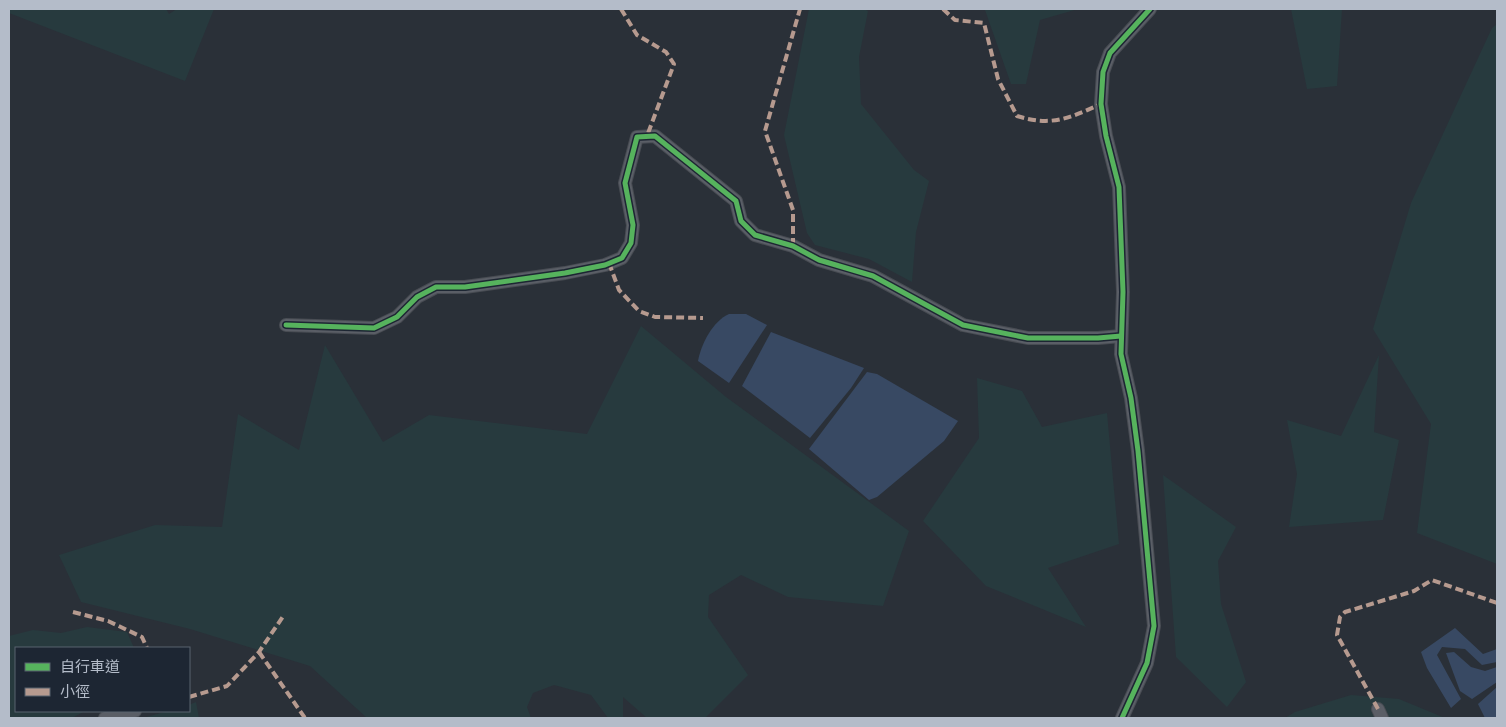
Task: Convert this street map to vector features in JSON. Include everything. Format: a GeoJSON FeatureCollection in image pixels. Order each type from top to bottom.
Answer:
{"type":"FeatureCollection","features":[{"type":"Feature","properties":{"kind":"street"},"geometry":{"type":"LineString","coordinates":[[1122,718],[1147,663],[1154,626],[1138,451],[1131,398],[1121,354],[1123,292],[1119,187],[1106,136],[1102,104],[1102,81],[1106,61],[1110,53],[1150,9]]}},
{"type":"Feature","properties":{"kind":"street"},"geometry":{"type":"LineString","coordinates":[[286,325],[374,328],[397,317],[417,297],[436,286],[465,286],[565,274],[605,265],[622,258],[631,243],[633,225],[625,183],[631,156],[637,137],[655,136],[736,200],[740,221],[754,235],[793,246],[820,260],[873,276],[963,325],[1028,338],[1098,338],[1121,336]]}},
{"type":"Feature","properties":{"kind":"street"},"geometry":{"type":"LineString","coordinates":[[105,718],[130,712]]}},
{"type":"Feature","properties":{"kind":"green space"},"geometry":{"type":"Polygon","coordinates":[[[9,9],[166,9],[169,14],[177,9],[214,9],[185,81],[9,13],[9,9]]]}},
{"type":"Feature","properties":{"kind":"green space"},"geometry":{"type":"Polygon","coordinates":[[[809,9],[864,9],[868,11],[859,57],[861,104],[914,170],[929,181],[916,232],[912,282],[869,259],[815,245],[807,233],[784,135],[809,9]]]}},
{"type":"Feature","properties":{"kind":"green space"},"geometry":{"type":"Polygon","coordinates":[[[978,9],[1078,9],[1040,20],[1026,84],[1011,84],[985,10],[978,9]]]}},
{"type":"Feature","properties":{"kind":"green space"},"geometry":{"type":"Polygon","coordinates":[[[1291,9],[1342,9],[1337,86],[1307,89],[1291,9]]]}},
{"type":"Feature","properties":{"kind":"green space"},"geometry":{"type":"Polygon","coordinates":[[[1497,24],[1497,564],[1417,533],[1431,424],[1373,329],[1411,203],[1492,28],[1497,24]]]}},
{"type":"Feature","properties":{"kind":"green space"},"geometry":{"type":"Polygon","coordinates":[[[641,326],[726,397],[909,531],[883,606],[788,597],[741,575],[709,595],[708,617],[748,675],[705,718],[647,718],[623,697],[623,718],[608,718],[591,695],[554,685],[533,693],[527,707],[531,718],[367,718],[310,666],[190,629],[81,602],[59,555],[155,525],[222,527],[238,414],[299,450],[325,345],[383,442],[429,415],[587,434],[641,326]]]}},
{"type":"Feature","properties":{"kind":"green space"},"geometry":{"type":"Polygon","coordinates":[[[1379,355],[1374,432],[1399,440],[1383,520],[1289,527],[1297,474],[1287,420],[1341,436],[1379,355]]]}},
{"type":"Feature","properties":{"kind":"green space"},"geometry":{"type":"Polygon","coordinates":[[[977,378],[1022,391],[1042,427],[1107,413],[1119,544],[1048,568],[1086,627],[986,586],[923,521],[979,438],[977,378]]]}},
{"type":"Feature","properties":{"kind":"green space"},"geometry":{"type":"Polygon","coordinates":[[[1163,475],[1236,527],[1218,561],[1221,604],[1246,682],[1227,707],[1176,657],[1163,475]]]}},
{"type":"Feature","properties":{"kind":"green space"},"geometry":{"type":"Polygon","coordinates":[[[87,627],[127,632],[134,647],[15,647],[15,712],[83,712],[72,718],[9,718],[9,636],[33,630],[61,633],[87,627]]]}},
{"type":"Feature","properties":{"kind":"green space"},"geometry":{"type":"Polygon","coordinates":[[[1351,695],[1399,699],[1445,718],[1285,718],[1295,712],[1351,695]]]}},
{"type":"Feature","properties":{"kind":"green space"},"geometry":{"type":"Polygon","coordinates":[[[196,702],[199,718],[143,718],[164,712],[190,712],[190,705],[196,702]]]}},
{"type":"Feature","properties":{"kind":"water"},"geometry":{"type":"Polygon","coordinates":[[[729,314],[746,314],[767,325],[729,383],[698,361],[702,347],[713,327],[729,314]]]}},
{"type":"Feature","properties":{"kind":"water"},"geometry":{"type":"Polygon","coordinates":[[[771,332],[864,368],[851,388],[810,438],[742,386],[771,332]]]}},
{"type":"Feature","properties":{"kind":"water"},"geometry":{"type":"Polygon","coordinates":[[[867,372],[877,374],[958,421],[944,441],[877,497],[869,500],[809,449],[867,372]]]}},
{"type":"Feature","properties":{"kind":"water"},"geometry":{"type":"Polygon","coordinates":[[[1455,628],[1483,654],[1497,649],[1497,662],[1482,665],[1465,649],[1442,647],[1437,655],[1461,699],[1451,708],[1427,668],[1421,652],[1455,628]]]}},
{"type":"Feature","properties":{"kind":"water"},"geometry":{"type":"Polygon","coordinates":[[[1454,652],[1471,667],[1485,671],[1497,667],[1497,682],[1472,699],[1460,691],[1446,653],[1454,652]]]}},
{"type":"Feature","properties":{"kind":"water"},"geometry":{"type":"Polygon","coordinates":[[[1497,687],[1497,718],[1485,718],[1478,704],[1497,687]]]}},
{"type":"Feature","properties":{"kind":"marked path"},"geometry":{"type":"LineString","coordinates":[[621,9],[637,35],[666,52],[674,64],[647,136]]}},
{"type":"Feature","properties":{"kind":"marked path"},"geometry":{"type":"LineString","coordinates":[[793,246],[793,210],[765,131],[800,9]]}},
{"type":"Feature","properties":{"kind":"marked path"},"geometry":{"type":"LineString","coordinates":[[943,9],[955,20],[984,23],[998,79],[1017,116],[1040,121],[1051,121],[1070,117],[1101,104]]}},
{"type":"Feature","properties":{"kind":"marked path"},"geometry":{"type":"LineString","coordinates":[[609,263],[619,290],[639,311],[655,317],[703,318]]}},
{"type":"Feature","properties":{"kind":"marked path"},"geometry":{"type":"LineString","coordinates":[[1378,709],[1337,635],[1340,617],[1345,612],[1414,591],[1432,580],[1497,603]]}},
{"type":"Feature","properties":{"kind":"marked path"},"geometry":{"type":"LineString","coordinates":[[73,612],[108,621],[142,637],[147,647]]}},
{"type":"Feature","properties":{"kind":"marked path"},"geometry":{"type":"LineString","coordinates":[[190,697],[227,686],[259,652],[284,615]]}},
{"type":"Feature","properties":{"kind":"marked path"},"geometry":{"type":"LineString","coordinates":[[259,652],[305,718]]}},
{"type":"Feature","properties":{"kind":"cycle path"},"geometry":{"type":"LineString","coordinates":[[1122,718],[1147,663],[1154,626],[1138,451],[1131,398],[1121,354],[1123,292],[1119,187],[1106,136],[1101,104],[1103,72],[1110,53],[1150,9]]}},
{"type":"Feature","properties":{"kind":"cycle path"},"geometry":{"type":"LineString","coordinates":[[286,325],[374,328],[397,317],[417,297],[436,287],[465,287],[565,273],[605,265],[622,258],[631,243],[633,225],[625,183],[637,137],[655,136],[736,201],[741,221],[755,235],[793,246],[819,260],[873,276],[963,325],[1028,338],[1098,338],[1121,336]]}}]}
